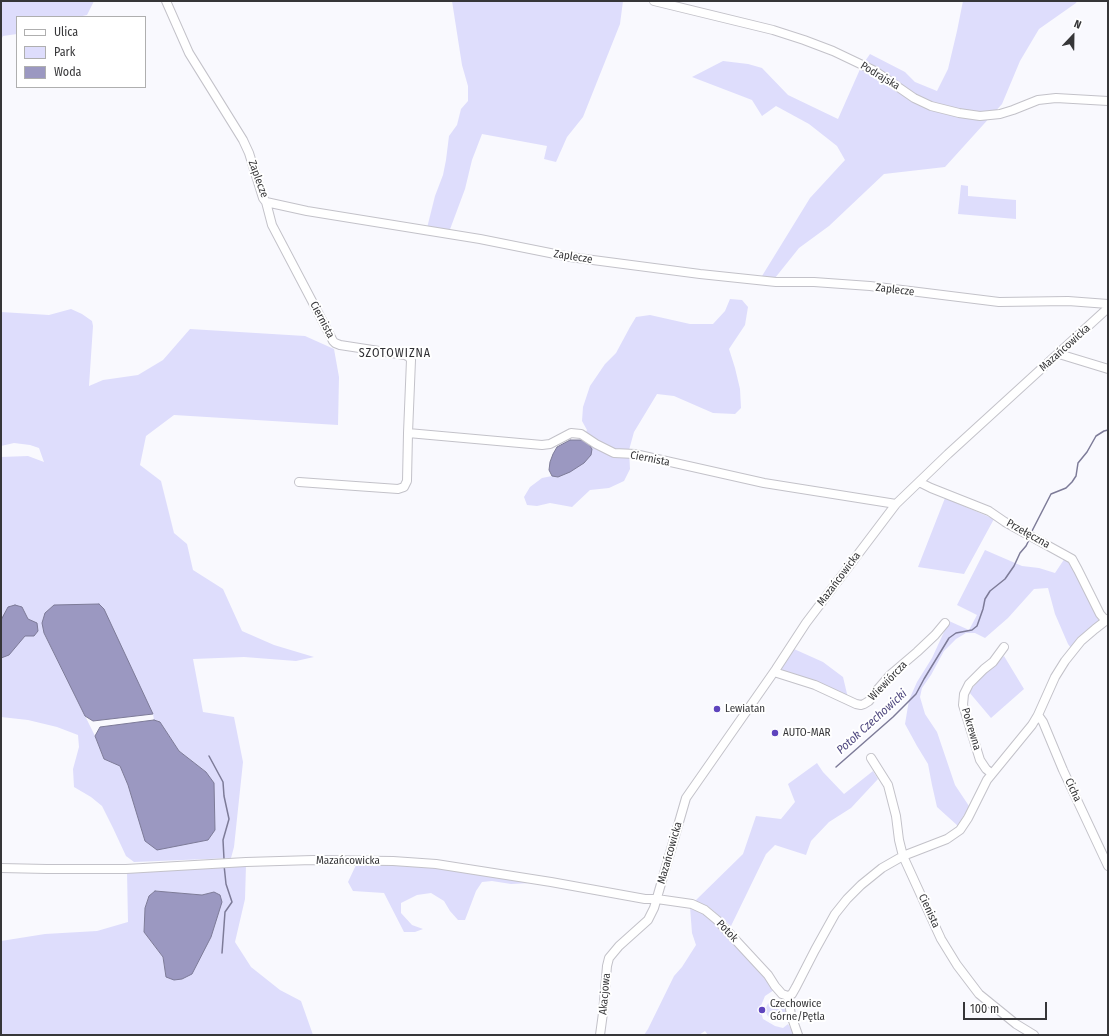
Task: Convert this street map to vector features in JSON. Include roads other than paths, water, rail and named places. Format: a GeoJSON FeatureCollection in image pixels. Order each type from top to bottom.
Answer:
{"type":"FeatureCollection","features":[{"type":"Feature","properties":{"kind":"street","name":"Zaplecze"},"geometry":{"type":"LineString","coordinates":[[166,1],[189,53],[243,140],[249,153],[263,198],[266,202],[307,211],[480,239],[570,257],[700,274],[776,282],[814,282],[870,286],[998,302],[1068,301],[1108,304]]}},
{"type":"Feature","properties":{"kind":"street","name":"Podrajska"},"geometry":{"type":"LineString","coordinates":[[654,1],[773,30],[804,40],[833,51],[875,71],[914,98],[931,106],[980,116],[1000,114],[1038,100],[1056,98],[1108,101]]}},
{"type":"Feature","properties":{"kind":"street","name":"Ciernista"},"geometry":{"type":"LineString","coordinates":[[266,202],[272,225],[333,341],[340,345],[405,355],[411,360],[407,481],[404,487],[398,489],[299,482]]}},
{"type":"Feature","properties":{"kind":"street","name":"Mazańcowicka"},"geometry":{"type":"LineString","coordinates":[[1,868],[126,869],[246,862],[313,860],[393,861],[436,864],[551,882],[645,899],[657,899],[686,798],[774,672],[806,623],[896,504],[948,454],[1108,308]]}},
{"type":"Feature","properties":{"kind":"street"},"geometry":{"type":"LineString","coordinates":[[1059,354],[1108,369]]}},
{"type":"Feature","properties":{"kind":"street","name":"Ciernista"},"geometry":{"type":"LineString","coordinates":[[408,432],[542,445],[550,444],[571,433],[581,434],[614,453],[635,454],[764,483],[896,504]]}},
{"type":"Feature","properties":{"kind":"street","name":"Przełęczna"},"geometry":{"type":"LineString","coordinates":[[919,482],[989,511],[1005,522],[1072,559],[1100,614],[1107,620]]}},
{"type":"Feature","properties":{"kind":"street"},"geometry":{"type":"LineString","coordinates":[[798,1035],[790,1015],[788,996],[792,994],[835,914],[861,885],[882,868],[903,856],[947,839],[960,830],[968,818],[987,780],[1032,725],[1055,677],[1065,661],[1081,641],[1095,628],[1107,620]]}},
{"type":"Feature","properties":{"kind":"street","name":"Wiewiórcza"},"geometry":{"type":"LineString","coordinates":[[774,672],[815,685],[856,704],[864,704],[869,701],[890,675],[935,635],[945,623]]}},
{"type":"Feature","properties":{"kind":"street","name":"Pokrewna"},"geometry":{"type":"LineString","coordinates":[[992,774],[986,769],[980,760],[963,705],[964,694],[969,684],[993,662],[1004,647]]}},
{"type":"Feature","properties":{"kind":"street","name":"Cicha"},"geometry":{"type":"LineString","coordinates":[[1038,715],[1043,722],[1063,770],[1108,866]]}},
{"type":"Feature","properties":{"kind":"street","name":"Cienista"},"geometry":{"type":"LineString","coordinates":[[871,758],[888,785],[896,816],[903,856],[941,939],[957,965],[980,994],[1016,1024],[1034,1035]]}},
{"type":"Feature","properties":{"kind":"street","name":"Potok"},"geometry":{"type":"LineString","coordinates":[[657,899],[692,904],[705,910],[768,975],[779,992],[788,996]]}},
{"type":"Feature","properties":{"kind":"street","name":"Akacjowa"},"geometry":{"type":"LineString","coordinates":[[600,1035],[609,958],[618,946],[648,920],[657,899]]}},
{"type":"Feature","properties":{"kind":"water"},"geometry":{"type":"Polygon","coordinates":[[[570,440],[582,440],[588,443],[592,449],[591,455],[584,463],[570,472],[558,477],[552,476],[549,470],[553,454],[557,447],[570,440]]]}},
{"type":"Feature","properties":{"kind":"water"},"geometry":{"type":"Polygon","coordinates":[[[99,604],[104,609],[153,714],[93,721],[85,716],[44,633],[42,623],[45,613],[54,605],[99,604]]]}},
{"type":"Feature","properties":{"kind":"water"},"geometry":{"type":"Polygon","coordinates":[[[15,605],[22,607],[28,619],[37,623],[38,631],[34,636],[25,636],[9,655],[1,658],[1,620],[8,607],[15,605]]]}},
{"type":"Feature","properties":{"kind":"water"},"geometry":{"type":"Polygon","coordinates":[[[154,720],[160,722],[179,751],[206,772],[214,783],[215,830],[208,840],[157,850],[145,841],[128,785],[120,766],[104,759],[95,736],[100,727],[154,720]]]}},
{"type":"Feature","properties":{"kind":"water"},"geometry":{"type":"Polygon","coordinates":[[[155,891],[202,895],[214,892],[220,895],[222,902],[211,937],[192,974],[182,979],[174,980],[166,977],[163,957],[144,932],[145,908],[149,896],[155,891]]]}},
{"type":"Feature","properties":{"kind":"waterway","name":"Potok Czechowicki"},"geometry":{"type":"LineString","coordinates":[[1032,531],[1051,494],[1066,488],[1072,482],[1076,476],[1078,463],[1087,452],[1096,436],[1108,430]]}},
{"type":"Feature","properties":{"kind":"waterway","name":"Potok Czechowicki"},"geometry":{"type":"LineString","coordinates":[[836,767],[893,717],[916,694],[949,638],[956,633],[972,630],[977,626],[985,599],[990,591],[1005,579],[1029,540]]}},
{"type":"Feature","properties":{"kind":"waterway"},"geometry":{"type":"LineString","coordinates":[[209,756],[223,782],[224,796],[229,819],[223,840],[224,859]]}},
{"type":"Feature","properties":{"kind":"waterway"},"geometry":{"type":"LineString","coordinates":[[222,953],[225,912],[232,902],[226,884],[224,865]]}},
{"type":"Feature","properties":{"kind":"place","name":"Lewiatan"},"geometry":{"type":"Point","coordinates":[717,709]}},
{"type":"Feature","properties":{"kind":"place","name":"AUTO-MAR"},"geometry":{"type":"Point","coordinates":[775,733]}},
{"type":"Feature","properties":{"kind":"place","name":"Czechowice Górne/Pętla"},"geometry":{"type":"Point","coordinates":[762,1010]}},
{"type":"Feature","properties":{"kind":"district","name":"SZOTOWIZNA"},"geometry":{"type":"Point","coordinates":[395,354]}}]}
